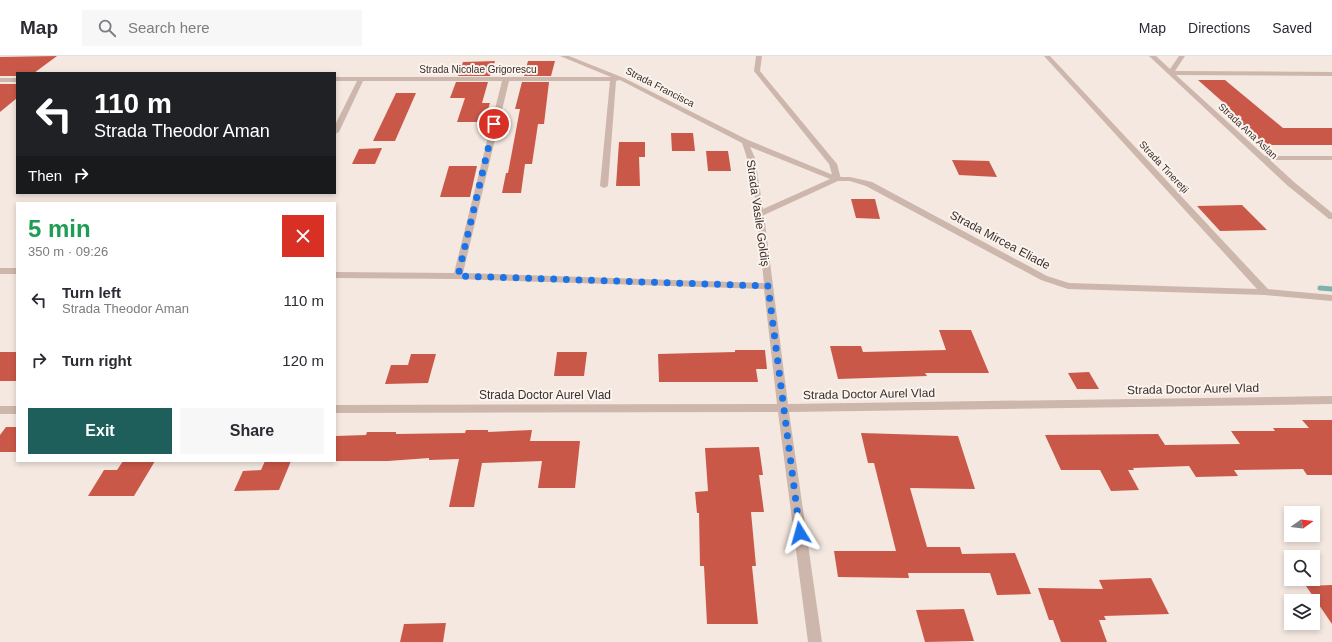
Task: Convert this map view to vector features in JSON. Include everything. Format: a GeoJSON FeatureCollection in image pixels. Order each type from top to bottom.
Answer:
{"type":"FeatureCollection","features":[{"type":"Feature","properties":{"kind":"street","name":"Strada Francisca"},"geometry":{"type":"LineString","coordinates":[[563,56],[622,79],[745,142]]}},
{"type":"Feature","properties":{"kind":"street"},"geometry":{"type":"LineString","coordinates":[[759,56],[757,71],[833,164],[837,179],[760,214]]}},
{"type":"Feature","properties":{"kind":"street","name":"Strada Tinereții"},"geometry":{"type":"LineString","coordinates":[[1047,56],[1265,292]]}},
{"type":"Feature","properties":{"kind":"street","name":"Strada Ana Aslan"},"geometry":{"type":"LineString","coordinates":[[1152,56],[1262,158],[1332,217]]}},
{"type":"Feature","properties":{"kind":"street"},"geometry":{"type":"LineString","coordinates":[[1170,73],[1182,56]]}},
{"type":"Feature","properties":{"kind":"street"},"geometry":{"type":"LineString","coordinates":[[1170,73],[1332,74]]}},
{"type":"Feature","properties":{"kind":"street","name":"Strada Nicolae Grigorescu"},"geometry":{"type":"LineString","coordinates":[[336,79],[622,79]]}},
{"type":"Feature","properties":{"kind":"street"},"geometry":{"type":"LineString","coordinates":[[336,130],[361,79]]}},
{"type":"Feature","properties":{"kind":"street"},"geometry":{"type":"LineString","coordinates":[[458,276],[506,79]]}},
{"type":"Feature","properties":{"kind":"street"},"geometry":{"type":"LineString","coordinates":[[604,186],[613,79]]}},
{"type":"Feature","properties":{"kind":"street"},"geometry":{"type":"LineString","coordinates":[[0,80],[16,80]]}},
{"type":"Feature","properties":{"kind":"street","name":"Strada Mircea Eliade"},"geometry":{"type":"LineString","coordinates":[[745,142],[837,179],[850,179],[869,184],[1044,278],[1068,286],[1265,292],[1332,298]]}},
{"type":"Feature","properties":{"kind":"street","name":"Strada Vasile Goldiș"},"geometry":{"type":"LineString","coordinates":[[745,142],[751,158],[760,214],[783,408],[815,642]]}},
{"type":"Feature","properties":{"kind":"street"},"geometry":{"type":"LineString","coordinates":[[1262,158],[1332,158]]}},
{"type":"Feature","properties":{"kind":"street"},"geometry":{"type":"LineString","coordinates":[[0,271],[16,271]]}},
{"type":"Feature","properties":{"kind":"street"},"geometry":{"type":"LineString","coordinates":[[336,275],[458,276],[768,286]]}},
{"type":"Feature","properties":{"kind":"street","name":"Strada Doctor Aurel Vlad"},"geometry":{"type":"LineString","coordinates":[[336,409],[783,408],[1332,400]]}},
{"type":"Feature","properties":{"kind":"street"},"geometry":{"type":"LineString","coordinates":[[0,410],[16,410]]}},
{"type":"Feature","properties":{"kind":"building"},"geometry":{"type":"Polygon","coordinates":[[[57,56],[35,72],[16,72],[16,76],[0,76],[0,57],[57,56]]]}},
{"type":"Feature","properties":{"kind":"building"},"geometry":{"type":"Polygon","coordinates":[[[495,61],[490,76],[458,76],[463,62],[495,61]]]}},
{"type":"Feature","properties":{"kind":"building"},"geometry":{"type":"Polygon","coordinates":[[[528,61],[555,61],[551,76],[524,76],[528,61]]]}},
{"type":"Feature","properties":{"kind":"building"},"geometry":{"type":"Polygon","coordinates":[[[1198,80],[1225,80],[1283,128],[1332,128],[1332,145],[1265,145],[1220,104],[1225,104],[1198,80]]]}},
{"type":"Feature","properties":{"kind":"building"},"geometry":{"type":"Polygon","coordinates":[[[456,82],[488,82],[482,103],[490,103],[484,122],[457,122],[465,98],[450,98],[456,82]]]}},
{"type":"Feature","properties":{"kind":"building"},"geometry":{"type":"Polygon","coordinates":[[[522,82],[549,82],[544,124],[538,124],[532,164],[525,164],[521,193],[502,193],[506,173],[508,173],[520,109],[515,109],[522,82]]]}},
{"type":"Feature","properties":{"kind":"building"},"geometry":{"type":"Polygon","coordinates":[[[0,84],[16,84],[16,99],[0,112],[0,84]]]}},
{"type":"Feature","properties":{"kind":"building"},"geometry":{"type":"Polygon","coordinates":[[[396,93],[416,93],[395,141],[373,141],[396,93]]]}},
{"type":"Feature","properties":{"kind":"building"},"geometry":{"type":"Polygon","coordinates":[[[671,133],[693,133],[695,151],[672,151],[671,133]]]}},
{"type":"Feature","properties":{"kind":"building"},"geometry":{"type":"Polygon","coordinates":[[[619,142],[645,142],[645,157],[639,157],[640,186],[616,186],[619,142]]]}},
{"type":"Feature","properties":{"kind":"building"},"geometry":{"type":"Polygon","coordinates":[[[382,148],[375,164],[352,164],[359,149],[382,148]]]}},
{"type":"Feature","properties":{"kind":"building"},"geometry":{"type":"Polygon","coordinates":[[[706,151],[728,151],[731,171],[708,171],[706,151]]]}},
{"type":"Feature","properties":{"kind":"building"},"geometry":{"type":"Polygon","coordinates":[[[952,160],[989,161],[997,177],[959,175],[952,160]]]}},
{"type":"Feature","properties":{"kind":"building"},"geometry":{"type":"Polygon","coordinates":[[[449,166],[477,166],[470,197],[440,197],[449,166]]]}},
{"type":"Feature","properties":{"kind":"building"},"geometry":{"type":"Polygon","coordinates":[[[851,199],[875,199],[880,219],[856,218],[851,199]]]}},
{"type":"Feature","properties":{"kind":"building"},"geometry":{"type":"Polygon","coordinates":[[[1242,205],[1267,230],[1220,231],[1197,206],[1242,205]]]}},
{"type":"Feature","properties":{"kind":"building"},"geometry":{"type":"Polygon","coordinates":[[[939,330],[971,330],[989,373],[925,373],[927,376],[838,379],[830,346],[861,346],[863,352],[946,350],[939,330]]]}},
{"type":"Feature","properties":{"kind":"building"},"geometry":{"type":"Polygon","coordinates":[[[735,350],[765,350],[767,369],[756,369],[758,382],[659,382],[658,354],[735,352],[735,350]]]}},
{"type":"Feature","properties":{"kind":"building"},"geometry":{"type":"Polygon","coordinates":[[[0,352],[16,352],[16,381],[0,381],[0,352]]]}},
{"type":"Feature","properties":{"kind":"building"},"geometry":{"type":"Polygon","coordinates":[[[557,352],[587,352],[584,376],[554,376],[557,352]]]}},
{"type":"Feature","properties":{"kind":"building"},"geometry":{"type":"Polygon","coordinates":[[[411,354],[436,354],[428,383],[385,384],[391,365],[408,365],[411,354]]]}},
{"type":"Feature","properties":{"kind":"building"},"geometry":{"type":"Polygon","coordinates":[[[1089,372],[1099,389],[1077,389],[1068,373],[1089,372]]]}},
{"type":"Feature","properties":{"kind":"building"},"geometry":{"type":"Polygon","coordinates":[[[1302,420],[1332,420],[1332,475],[1307,475],[1303,469],[1234,470],[1238,476],[1196,477],[1189,466],[1133,468],[1134,470],[1128,470],[1139,490],[1111,491],[1100,470],[1061,470],[1045,435],[1158,434],[1165,445],[1240,444],[1231,431],[1275,431],[1273,428],[1309,428],[1302,420]]]}},
{"type":"Feature","properties":{"kind":"building"},"geometry":{"type":"Polygon","coordinates":[[[6,427],[16,427],[16,452],[0,452],[0,435],[6,427]]]}},
{"type":"Feature","properties":{"kind":"building"},"geometry":{"type":"Polygon","coordinates":[[[466,430],[488,430],[488,432],[532,430],[530,441],[580,441],[575,488],[538,488],[542,461],[482,463],[474,507],[449,507],[459,459],[429,460],[429,458],[388,461],[336,461],[336,436],[366,435],[367,432],[396,432],[396,434],[465,433],[466,430]]]}},
{"type":"Feature","properties":{"kind":"building"},"geometry":{"type":"Polygon","coordinates":[[[861,433],[958,436],[975,489],[910,488],[927,547],[960,547],[962,554],[1015,553],[1031,594],[997,595],[990,573],[908,573],[909,578],[838,577],[834,551],[896,551],[874,463],[868,463],[861,433]]]}},
{"type":"Feature","properties":{"kind":"building"},"geometry":{"type":"Polygon","coordinates":[[[759,447],[763,475],[759,475],[764,512],[751,512],[756,566],[752,566],[758,624],[707,624],[704,566],[700,566],[699,513],[697,513],[695,492],[708,491],[705,448],[759,447]]]}},
{"type":"Feature","properties":{"kind":"building"},"geometry":{"type":"Polygon","coordinates":[[[122,462],[154,462],[134,496],[88,496],[104,470],[117,470],[122,462]]]}},
{"type":"Feature","properties":{"kind":"building"},"geometry":{"type":"Polygon","coordinates":[[[265,462],[291,462],[279,490],[234,491],[243,471],[261,470],[265,462]]]}},
{"type":"Feature","properties":{"kind":"building"},"geometry":{"type":"Polygon","coordinates":[[[1151,578],[1169,614],[1104,616],[1106,620],[1099,620],[1107,642],[1061,642],[1053,620],[1049,620],[1038,588],[1103,589],[1099,580],[1151,578]]]}},
{"type":"Feature","properties":{"kind":"building"},"geometry":{"type":"Polygon","coordinates":[[[1332,585],[1332,624],[1320,606],[1320,594],[1311,594],[1306,586],[1332,585]]]}},
{"type":"Feature","properties":{"kind":"building"},"geometry":{"type":"Polygon","coordinates":[[[964,609],[974,641],[925,642],[916,610],[964,609]]]}},
{"type":"Feature","properties":{"kind":"building"},"geometry":{"type":"Polygon","coordinates":[[[446,623],[443,642],[400,642],[404,624],[446,623]]]}},
{"type":"Feature","properties":{"kind":"waterway"},"geometry":{"type":"LineString","coordinates":[[1320,288],[1332,289]]}},
{"type":"Feature","properties":{"kind":"route"},"geometry":{"type":"LineString","coordinates":[[494,124],[458,276],[768,286],[800,533]]}}]}
